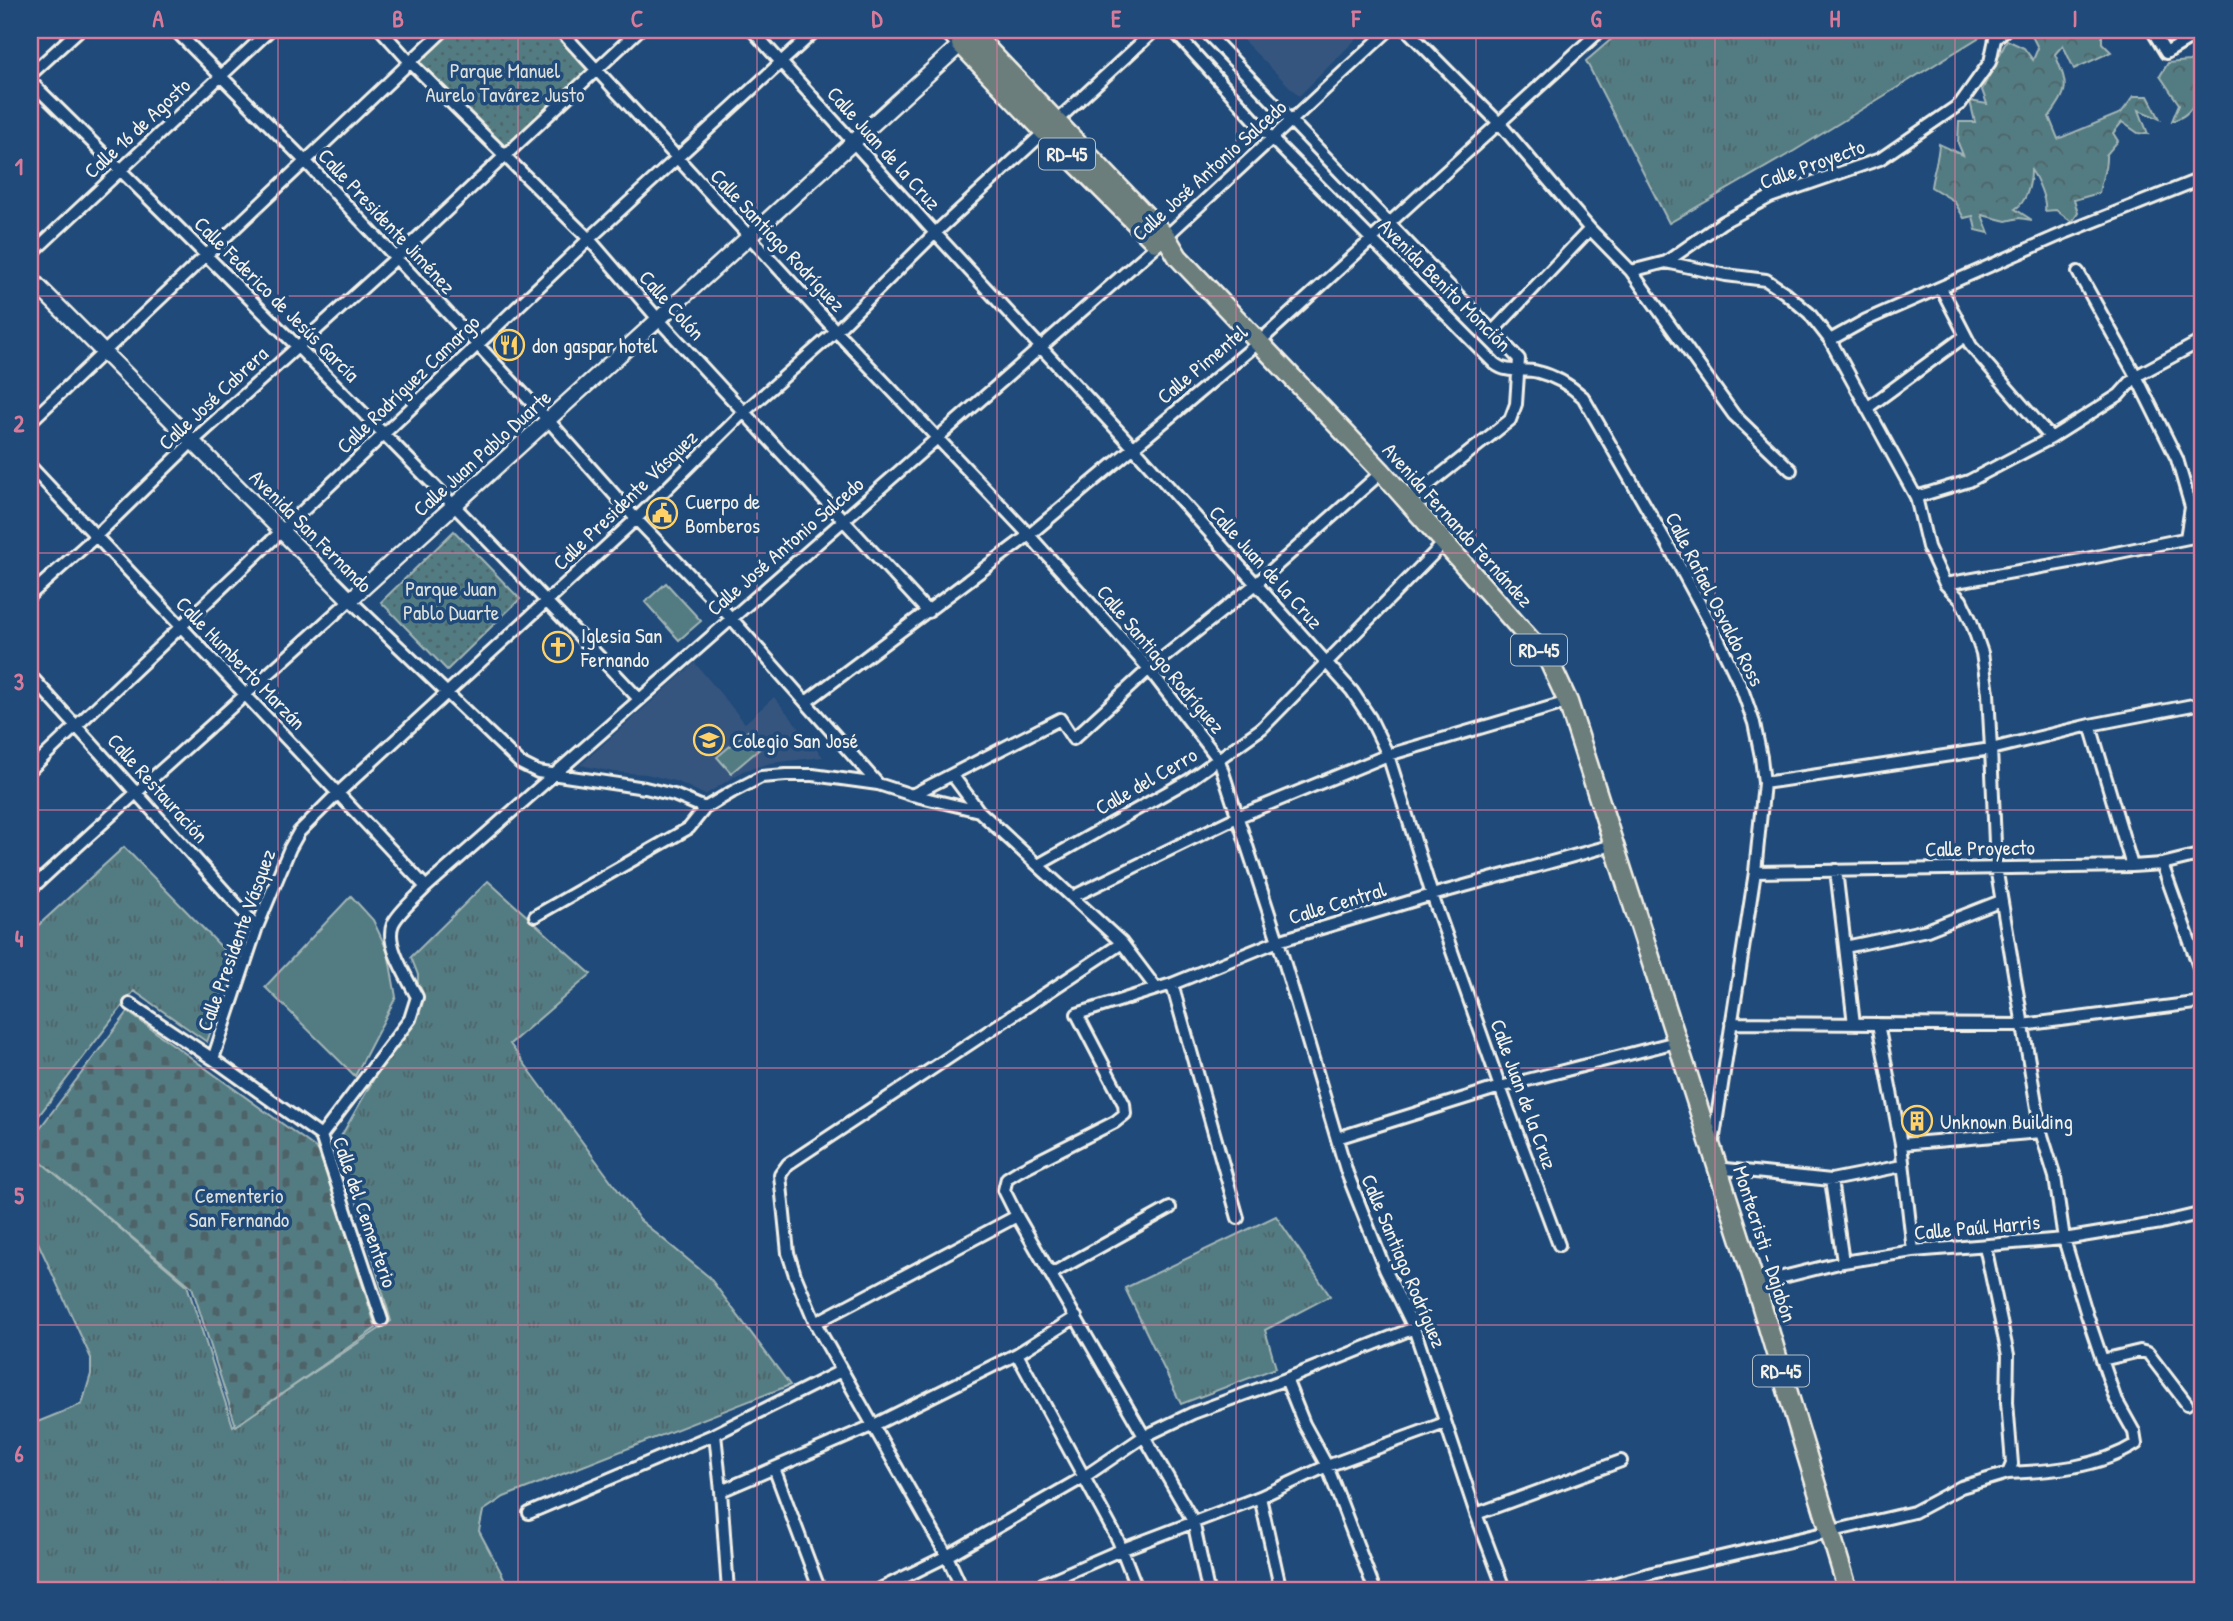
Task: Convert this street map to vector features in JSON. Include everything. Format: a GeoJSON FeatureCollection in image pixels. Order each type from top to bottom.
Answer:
{"type":"FeatureCollection","features":[{"type":"Feature","properties":{"kind":"main road","name":"Avenida Fernando Fernández"},"geometry":{"type":"LineString","coordinates":[[947,30],[970,34],[1050,126],[1382,472],[1549,661],[1568,702],[1714,1160]]}},
{"type":"Feature","properties":{"kind":"main road","name":"Montecristi - Dajabón"},"geometry":{"type":"LineString","coordinates":[[1714,1160],[1755,1284],[1847,1591]]}},
{"type":"Feature","properties":{"kind":"street"},"geometry":{"type":"LineString","coordinates":[[30,75],[79,30]]}},
{"type":"Feature","properties":{"kind":"street","name":"Calle Presidente Jiménez"},"geometry":{"type":"LineString","coordinates":[[175,30],[306,162],[549,421],[636,519],[732,619],[878,784]]}},
{"type":"Feature","properties":{"kind":"street","name":"Calle 16 de Agosto"},"geometry":{"type":"LineString","coordinates":[[30,255],[270,30]]}},
{"type":"Feature","properties":{"kind":"street","name":"Calle Colón"},"geometry":{"type":"LineString","coordinates":[[381,30],[589,239],[657,320],[928,612]]}},
{"type":"Feature","properties":{"kind":"street"},"geometry":{"type":"LineString","coordinates":[[30,422],[444,30]]}},
{"type":"Feature","properties":{"kind":"street","name":"Calle Santiago Rodríguez"},"geometry":{"type":"LineString","coordinates":[[561,30],[836,331],[1030,535],[1149,669],[1219,760],[1365,1223],[1414,1328],[1476,1514],[1505,1591]]}},
{"type":"Feature","properties":{"kind":"street","name":"Calle José Cabrera"},"geometry":{"type":"LineString","coordinates":[[30,595],[95,537],[192,442],[397,258],[639,30]]}},
{"type":"Feature","properties":{"kind":"street","name":"Calle Juan de la Cruz"},"geometry":{"type":"LineString","coordinates":[[752,30],[1327,662],[1352,691],[1370,718],[1388,755],[1432,895],[1559,1245]]}},
{"type":"Feature","properties":{"kind":"street","name":"Calle Rodríguez Camargo"},"geometry":{"type":"LineString","coordinates":[[30,770],[589,239],[816,30]]}},
{"type":"Feature","properties":{"kind":"street","name":"Calle Presidente Vásquez"},"geometry":{"type":"LineString","coordinates":[[213,1059],[257,927],[299,832],[636,519],[744,412],[836,331],[935,233],[1155,30]]}},
{"type":"Feature","properties":{"kind":"street","name":"Avenida Benito Monción"},"geometry":{"type":"LineString","coordinates":[[1173,30],[1272,139],[1495,364],[1507,371],[1520,370],[1518,359],[1493,331],[1204,30]]}},
{"type":"Feature","properties":{"kind":"street","name":"Calle José Antonio Salcedo"},"geometry":{"type":"LineString","coordinates":[[321,1136],[410,1019],[417,996],[395,954],[390,934],[394,922],[426,887],[1161,241],[1389,30]]}},
{"type":"Feature","properties":{"kind":"street"},"geometry":{"type":"LineString","coordinates":[[1407,30],[1500,124],[1590,229],[1631,271],[1734,415],[1791,470]]}},
{"type":"Feature","properties":{"kind":"street","name":"Calle Proyecto"},"geometry":{"type":"LineString","coordinates":[[1631,271],[1666,262],[1723,222],[1770,197],[1868,164],[1891,152],[1960,104],[1990,62],[1995,38],[2005,30]]}},
{"type":"Feature","properties":{"kind":"street"},"geometry":{"type":"LineString","coordinates":[[2152,30],[2166,54],[2203,31]]}},
{"type":"Feature","properties":{"kind":"street","name":"Calle Pimentel"},"geometry":{"type":"LineString","coordinates":[[806,702],[1030,535],[1258,343],[1500,124],[1597,31]]}},
{"type":"Feature","properties":{"kind":"street","name":"Calle Juan Pablo Duarte"},"geometry":{"type":"LineString","coordinates":[[30,890],[136,791],[455,507],[970,34]]}},
{"type":"Feature","properties":{"kind":"street","name":"Calle Federico de Jesús García"},"geometry":{"type":"LineString","coordinates":[[30,81],[298,346],[639,699]]}},
{"type":"Feature","properties":{"kind":"street"},"geometry":{"type":"LineString","coordinates":[[1830,340],[1866,320],[2067,232],[2203,179]]}},
{"type":"Feature","properties":{"kind":"street"},"geometry":{"type":"LineString","coordinates":[[1493,331],[1590,229]]}},
{"type":"Feature","properties":{"kind":"street"},"geometry":{"type":"LineString","coordinates":[[1588,1591],[1652,1573],[1914,1512],[1961,1487],[2008,1473],[2049,1471],[2086,1464],[2136,1444],[2134,1432],[2115,1398],[2064,1239],[2055,1177],[2041,1132],[1996,867],[1988,692],[1982,653],[1971,621],[1961,600],[1945,584],[1928,547],[1916,498],[1830,340],[1809,313],[1766,280],[1726,275],[1666,262]]}},
{"type":"Feature","properties":{"kind":"street"},"geometry":{"type":"LineString","coordinates":[[2078,272],[2136,376],[2177,459],[2191,507],[2186,538]]}},
{"type":"Feature","properties":{"kind":"street","name":"Avenida San Fernando"},"geometry":{"type":"LineString","coordinates":[[30,278],[280,532],[520,763],[538,772],[674,795],[705,808]]}},
{"type":"Feature","properties":{"kind":"street"},"geometry":{"type":"LineString","coordinates":[[1941,288],[1971,346],[2051,438]]}},
{"type":"Feature","properties":{"kind":"street"},"geometry":{"type":"LineString","coordinates":[[1867,408],[1965,336]]}},
{"type":"Feature","properties":{"kind":"street"},"geometry":{"type":"LineString","coordinates":[[1916,498],[1969,481],[2051,438],[2119,395],[2136,376],[2203,340]]}},
{"type":"Feature","properties":{"kind":"street"},"geometry":{"type":"LineString","coordinates":[[1408,501],[1510,420],[1516,404],[1520,370]]}},
{"type":"Feature","properties":{"kind":"street","name":"Calle Rafael Osvaldo Ross"},"geometry":{"type":"LineString","coordinates":[[1520,370],[1540,372],[1568,385],[1583,397],[1715,632],[1742,689],[1754,723],[1764,783],[1755,872],[1731,1023],[1714,1160]]}},
{"type":"Feature","properties":{"kind":"street","name":"Calle Humberto Marzán"},"geometry":{"type":"LineString","coordinates":[[30,466],[426,887]]}},
{"type":"Feature","properties":{"kind":"street"},"geometry":{"type":"LineString","coordinates":[[912,795],[1060,719],[1073,739],[1149,669],[1256,584],[1382,472]]}},
{"type":"Feature","properties":{"kind":"street"},"geometry":{"type":"LineString","coordinates":[[1945,584],[2203,534]]}},
{"type":"Feature","properties":{"kind":"street","name":"Calle del Cerro"},"geometry":{"type":"LineString","coordinates":[[1038,864],[1177,787],[1262,728],[1444,543]]}},
{"type":"Feature","properties":{"kind":"street","name":"Calle Restauración"},"geometry":{"type":"LineString","coordinates":[[30,675],[257,927]]}},
{"type":"Feature","properties":{"kind":"street"},"geometry":{"type":"LineString","coordinates":[[1072,897],[1237,817],[1388,755],[1568,702]]}},
{"type":"Feature","properties":{"kind":"street"},"geometry":{"type":"LineString","coordinates":[[1764,783],[1991,749],[2090,725],[2203,704]]}},
{"type":"Feature","properties":{"kind":"street"},"geometry":{"type":"LineString","coordinates":[[2090,725],[2132,866]]}},
{"type":"Feature","properties":{"kind":"street"},"geometry":{"type":"LineString","coordinates":[[535,916],[690,828],[705,808],[761,777],[813,775],[878,784],[979,811]]}},
{"type":"Feature","properties":{"kind":"street"},"geometry":{"type":"LineString","coordinates":[[953,776],[979,811],[1122,943],[1156,988]]}},
{"type":"Feature","properties":{"kind":"street"},"geometry":{"type":"LineString","coordinates":[[940,802],[941,782]]}},
{"type":"Feature","properties":{"kind":"street","name":"Calle Central"},"geometry":{"type":"LineString","coordinates":[[1017,1216],[1004,1190],[1007,1178],[1115,1122],[1125,1114],[1124,1104],[1077,1014],[1172,984],[1278,941],[1613,845]]}},
{"type":"Feature","properties":{"kind":"street","name":"Calle Proyecto"},"geometry":{"type":"LineString","coordinates":[[1755,872],[2132,866],[2162,864],[2203,854]]}},
{"type":"Feature","properties":{"kind":"street"},"geometry":{"type":"LineString","coordinates":[[2162,864],[2203,978]]}},
{"type":"Feature","properties":{"kind":"street"},"geometry":{"type":"LineString","coordinates":[[1836,870],[1854,1024]]}},
{"type":"Feature","properties":{"kind":"street"},"geometry":{"type":"LineString","coordinates":[[1845,947],[1927,930],[2001,901]]}},
{"type":"Feature","properties":{"kind":"street"},"geometry":{"type":"LineString","coordinates":[[963,1591],[947,1556],[815,1323],[789,1253],[780,1175],[788,1164],[1122,943]]}},
{"type":"Feature","properties":{"kind":"street"},"geometry":{"type":"LineString","coordinates":[[1172,984],[1238,1218]]}},
{"type":"Feature","properties":{"kind":"street"},"geometry":{"type":"LineString","coordinates":[[1731,1023],[2022,1026],[2203,1002]]}},
{"type":"Feature","properties":{"kind":"street","name":"Calle del Cementerio"},"geometry":{"type":"LineString","coordinates":[[130,1004],[321,1136],[382,1320]]}},
{"type":"Feature","properties":{"kind":"street"},"geometry":{"type":"LineString","coordinates":[[1878,1024],[1901,1144],[1913,1251]]}},
{"type":"Feature","properties":{"kind":"street"},"geometry":{"type":"LineString","coordinates":[[1337,1138],[1500,1087],[1676,1042]]}},
{"type":"Feature","properties":{"kind":"street"},"geometry":{"type":"LineString","coordinates":[[1901,1144],[2041,1132]]}},
{"type":"Feature","properties":{"kind":"street"},"geometry":{"type":"LineString","coordinates":[[1714,1160],[1831,1180],[1902,1167]]}},
{"type":"Feature","properties":{"kind":"street"},"geometry":{"type":"LineString","coordinates":[[1831,1180],[1843,1262]]}},
{"type":"Feature","properties":{"kind":"street"},"geometry":{"type":"LineString","coordinates":[[1051,1275],[1170,1208]]}},
{"type":"Feature","properties":{"kind":"street","name":"Calle Paúl Harris"},"geometry":{"type":"LineString","coordinates":[[1755,1284],[1843,1262],[1913,1251],[2064,1239],[2161,1223],[2203,1213]]}},
{"type":"Feature","properties":{"kind":"street"},"geometry":{"type":"LineString","coordinates":[[815,1323],[1017,1216],[1193,1521],[1208,1591]]}},
{"type":"Feature","properties":{"kind":"street"},"geometry":{"type":"LineString","coordinates":[[1985,1246],[2008,1355],[2007,1402],[2012,1464],[2008,1473]]}},
{"type":"Feature","properties":{"kind":"street"},"geometry":{"type":"LineString","coordinates":[[720,1491],[874,1425],[1017,1354],[1076,1317]]}},
{"type":"Feature","properties":{"kind":"street"},"geometry":{"type":"LineString","coordinates":[[876,1591],[947,1556],[1084,1477],[1143,1437],[1193,1413],[1414,1328]]}},
{"type":"Feature","properties":{"kind":"street"},"geometry":{"type":"LineString","coordinates":[[2102,1360],[2140,1351],[2148,1353],[2187,1404]]}},
{"type":"Feature","properties":{"kind":"street"},"geometry":{"type":"LineString","coordinates":[[1017,1354],[1123,1549],[1138,1591]]}},
{"type":"Feature","properties":{"kind":"street"},"geometry":{"type":"LineString","coordinates":[[529,1513],[715,1434],[841,1371]]}},
{"type":"Feature","properties":{"kind":"street"},"geometry":{"type":"LineString","coordinates":[[1286,1379],[1304,1424],[1327,1466],[1375,1591]]}},
{"type":"Feature","properties":{"kind":"street"},"geometry":{"type":"LineString","coordinates":[[1026,1591],[1123,1549],[1260,1497],[1327,1466],[1445,1423]]}},
{"type":"Feature","properties":{"kind":"street"},"geometry":{"type":"LineString","coordinates":[[715,1434],[727,1591]]}},
{"type":"Feature","properties":{"kind":"street"},"geometry":{"type":"LineString","coordinates":[[1476,1514],[1621,1461]]}},
{"type":"Feature","properties":{"kind":"street"},"geometry":{"type":"LineString","coordinates":[[774,1468],[820,1591]]}},
{"type":"Feature","properties":{"kind":"street"},"geometry":{"type":"LineString","coordinates":[[1260,1497],[1281,1591]]}},
{"type":"Feature","properties":{"kind":"shaded area"},"geometry":{"type":"Polygon","coordinates":[[[1233,30],[1365,30],[1299,96],[1233,30]]]}},
{"type":"Feature","properties":{"kind":"shaded area","name":"Colegio San José"},"geometry":{"type":"Polygon","coordinates":[[[695,663],[745,723],[774,697],[823,757],[771,763],[743,771],[705,795],[678,782],[646,774],[614,772],[580,765],[695,663]]]}},
{"type":"Feature","properties":{"kind":"green space","name":"Parque Manuel Aurelo Tavárez Justo"},"geometry":{"type":"Polygon","coordinates":[[[444,30],[560,30],[597,68],[505,155],[410,62],[444,30]]]}},
{"type":"Feature","properties":{"kind":"green space"},"geometry":{"type":"Polygon","coordinates":[[[1622,30],[1991,30],[1794,151],[1669,223],[1586,61],[1622,30]]]}},
{"type":"Feature","properties":{"kind":"green space"},"geometry":{"type":"Polygon","coordinates":[[[2029,30],[2102,30],[2102,43],[2111,52],[2074,69],[2063,45],[2055,54],[2065,87],[2061,100],[2049,117],[2058,139],[2121,113],[2134,96],[2148,96],[2160,119],[2139,110],[2148,134],[2138,133],[2122,122],[2113,133],[2118,141],[2106,155],[2099,193],[2074,200],[2078,213],[2072,222],[2056,210],[2045,211],[2041,190],[2031,170],[2023,202],[2015,209],[2032,220],[2019,218],[2006,221],[1982,215],[1989,233],[1976,230],[1973,216],[1964,218],[1954,201],[1931,187],[1939,144],[1963,155],[1958,143],[1959,122],[1975,122],[1970,101],[1987,104],[1982,90],[2007,40],[2024,48],[2033,60],[2038,48],[2029,30]]]}},
{"type":"Feature","properties":{"kind":"green space"},"geometry":{"type":"Polygon","coordinates":[[[2203,56],[2201,85],[2195,104],[2182,117],[2172,121],[2179,104],[2160,76],[2168,63],[2189,61],[2203,56]]]}},
{"type":"Feature","properties":{"kind":"green space","name":"Parque Juan Pablo Duarte"},"geometry":{"type":"Polygon","coordinates":[[[454,531],[520,599],[447,670],[381,602],[454,531]]]}},
{"type":"Feature","properties":{"kind":"green space"},"geometry":{"type":"Polygon","coordinates":[[[666,583],[701,621],[679,640],[645,602],[666,583]]]}},
{"type":"Feature","properties":{"kind":"green space"},"geometry":{"type":"Polygon","coordinates":[[[748,731],[762,747],[731,773],[717,757],[748,731]]]}},
{"type":"Feature","properties":{"kind":"green space"},"geometry":{"type":"Polygon","coordinates":[[[124,847],[235,961],[207,1042],[134,991],[30,1127],[30,933],[124,847]]]}},
{"type":"Feature","properties":{"kind":"green space"},"geometry":{"type":"Polygon","coordinates":[[[488,881],[591,974],[510,1044],[640,1220],[709,1277],[790,1385],[504,1497],[483,1511],[479,1531],[511,1591],[30,1591],[30,1425],[82,1404],[91,1374],[91,1358],[30,1225],[30,1152],[187,1285],[233,1426],[391,1321],[339,1140],[417,1003],[418,975],[411,957],[488,881]]]}},
{"type":"Feature","properties":{"kind":"green space"},"geometry":{"type":"Polygon","coordinates":[[[351,896],[373,920],[388,952],[396,997],[355,1076],[265,987],[351,896]]]}},
{"type":"Feature","properties":{"kind":"green space","name":"Cementerio San Fernando"},"geometry":{"type":"Polygon","coordinates":[[[128,1012],[320,1151],[376,1328],[236,1426],[192,1287],[30,1153],[30,1141],[128,1012]]]}},
{"type":"Feature","properties":{"kind":"green space"},"geometry":{"type":"Polygon","coordinates":[[[1276,1216],[1330,1296],[1265,1330],[1276,1368],[1181,1404],[1125,1288],[1276,1216]]]}},
{"type":"Feature","properties":{"kind":"place","name":"don gaspar hotel"},"geometry":{"type":"Point","coordinates":[509,345]}},
{"type":"Feature","properties":{"kind":"place","name":"Cuerpo de Bomberos"},"geometry":{"type":"Point","coordinates":[662,513]}},
{"type":"Feature","properties":{"kind":"place","name":"Iglesia San Fernando"},"geometry":{"type":"Point","coordinates":[558,647]}},
{"type":"Feature","properties":{"kind":"place","name":"Colegio San José"},"geometry":{"type":"Point","coordinates":[709,740]}},
{"type":"Feature","properties":{"kind":"place","name":"Unknown Building"},"geometry":{"type":"Point","coordinates":[1917,1121]}}]}
